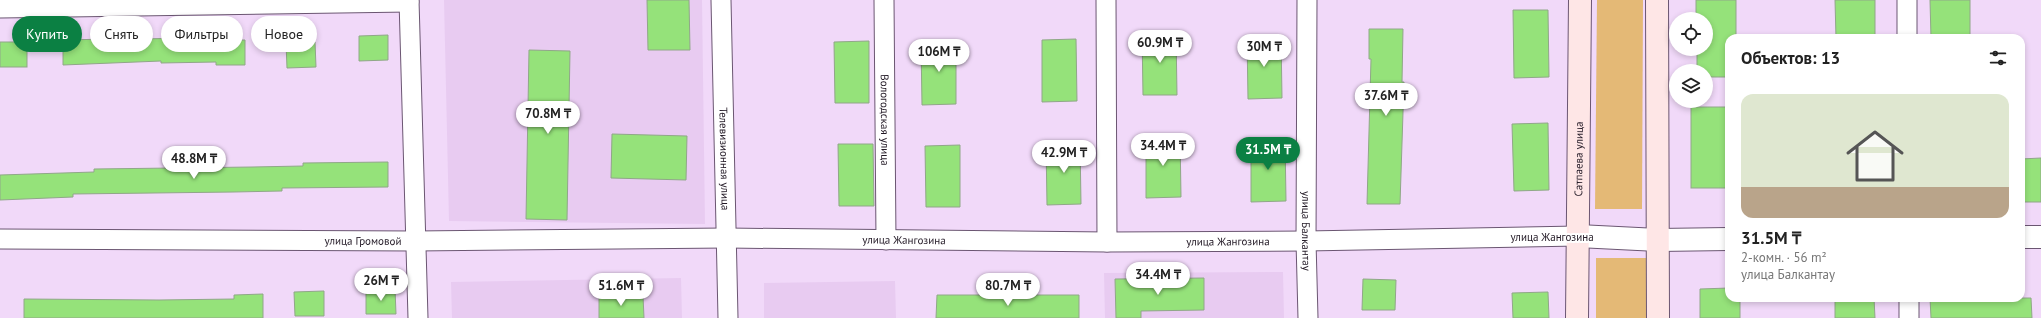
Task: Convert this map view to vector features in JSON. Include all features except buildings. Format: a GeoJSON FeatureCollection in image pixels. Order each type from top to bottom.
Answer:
{"type":"FeatureCollection","features":[{"type":"Feature","properties":{"kind":"main road","name":"Сатпаева улица"},"geometry":{"type":"LineString","coordinates":[[1577,318],[1580,0]]}},
{"type":"Feature","properties":{"kind":"main road"},"geometry":{"type":"LineString","coordinates":[[1656,0],[1658,318]]}},
{"type":"Feature","properties":{"kind":"street","name":"Телевизионная улица"},"geometry":{"type":"LineString","coordinates":[[721,0],[728,318]]}},
{"type":"Feature","properties":{"kind":"street","name":"Вологодская улица"},"geometry":{"type":"LineString","coordinates":[[884,0],[886,240]]}},
{"type":"Feature","properties":{"kind":"street"},"geometry":{"type":"LineString","coordinates":[[1106,0],[1107,242]]}},
{"type":"Feature","properties":{"kind":"street","name":"улица Балкантау"},"geometry":{"type":"LineString","coordinates":[[1307,0],[1306,241],[1308,318]]}},
{"type":"Feature","properties":{"kind":"street"},"geometry":{"type":"LineString","coordinates":[[1907,0],[1907,34]]}},
{"type":"Feature","properties":{"kind":"street"},"geometry":{"type":"LineString","coordinates":[[0,8],[409,1],[418,318]]}},
{"type":"Feature","properties":{"kind":"street","name":"улица Жангозина"},"geometry":{"type":"LineString","coordinates":[[727,238],[1107,242],[1306,241],[1578,236],[1658,240],[1725,239]]}},
{"type":"Feature","properties":{"kind":"street"},"geometry":{"type":"LineString","coordinates":[[2025,237],[2041,237]]}},
{"type":"Feature","properties":{"kind":"street","name":"улица Громовой"},"geometry":{"type":"LineString","coordinates":[[0,239],[415,241],[727,238]]}},
{"type":"Feature","properties":{"kind":"street"},"geometry":{"type":"LineString","coordinates":[[1909,302],[1909,318]]}},
{"type":"Feature","properties":{"kind":"shaded area"},"geometry":{"type":"Polygon","coordinates":[[[444,0],[702,0],[705,224],[449,221],[444,0]]]}},
{"type":"Feature","properties":{"kind":"shaded area"},"geometry":{"type":"Polygon","coordinates":[[[1597,0],[1643,0],[1642,209],[1595,209],[1597,0]]]}},
{"type":"Feature","properties":{"kind":"shaded area"},"geometry":{"type":"Polygon","coordinates":[[[1596,258],[1650,258],[1650,318],[1596,318],[1596,258]]]}},
{"type":"Feature","properties":{"kind":"shaded area"},"geometry":{"type":"Polygon","coordinates":[[[1283,272],[1284,318],[1105,318],[1104,273],[1283,272]]]}},
{"type":"Feature","properties":{"kind":"shaded area"},"geometry":{"type":"Polygon","coordinates":[[[681,278],[682,318],[452,318],[451,282],[681,278]]]}},
{"type":"Feature","properties":{"kind":"shaded area"},"geometry":{"type":"Polygon","coordinates":[[[895,281],[896,318],[764,318],[764,283],[895,281]]]}}]}
